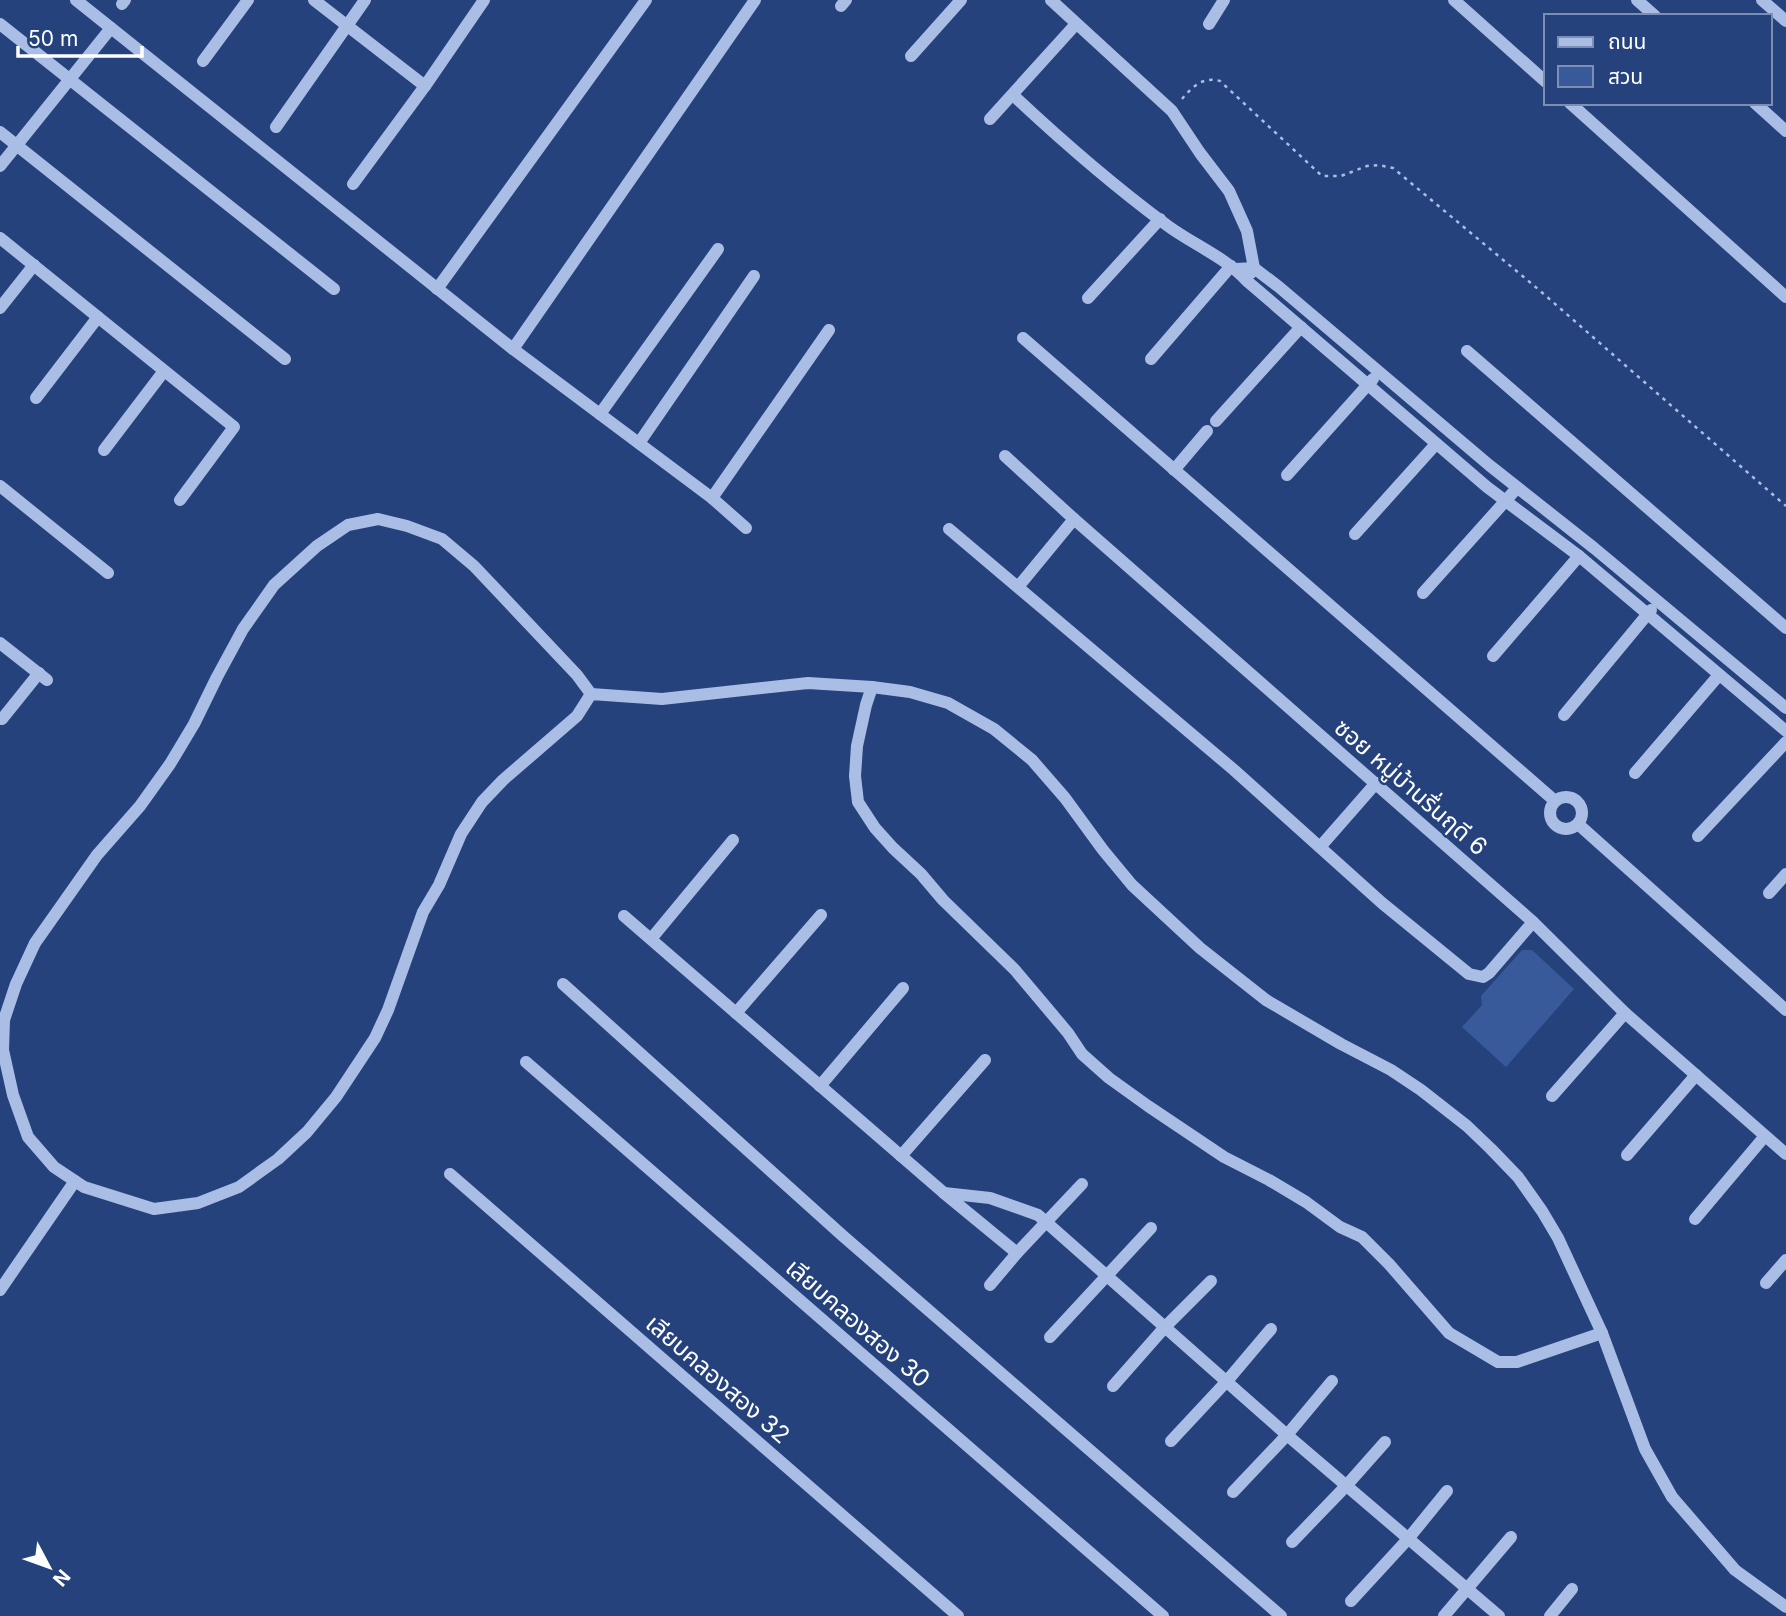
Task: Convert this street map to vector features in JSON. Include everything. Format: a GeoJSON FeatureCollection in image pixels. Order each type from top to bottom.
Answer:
{"type":"FeatureCollection","features":[{"type":"Feature","properties":{"kind":"street"},"geometry":{"type":"LineString","coordinates":[[76,0],[513,349],[712,498],[746,528]]}},
{"type":"Feature","properties":{"kind":"street"},"geometry":{"type":"LineString","coordinates":[[203,61],[247,0]]}},
{"type":"Feature","properties":{"kind":"street"},"geometry":{"type":"LineString","coordinates":[[314,0],[425,86]]}},
{"type":"Feature","properties":{"kind":"street"},"geometry":{"type":"LineString","coordinates":[[276,127],[365,0]]}},
{"type":"Feature","properties":{"kind":"street"},"geometry":{"type":"LineString","coordinates":[[354,184],[484,0]]}},
{"type":"Feature","properties":{"kind":"street"},"geometry":{"type":"LineString","coordinates":[[437,289],[646,0]]}},
{"type":"Feature","properties":{"kind":"street"},"geometry":{"type":"LineString","coordinates":[[513,349],[755,0]]}},
{"type":"Feature","properties":{"kind":"street"},"geometry":{"type":"LineString","coordinates":[[911,56],[961,0]]}},
{"type":"Feature","properties":{"kind":"street"},"geometry":{"type":"LineString","coordinates":[[1051,0],[1172,111],[1229,191],[1247,231],[1254,268],[1247,281]]}},
{"type":"Feature","properties":{"kind":"street"},"geometry":{"type":"LineString","coordinates":[[1209,24],[1224,0]]}},
{"type":"Feature","properties":{"kind":"street"},"geometry":{"type":"LineString","coordinates":[[1454,0],[1544,80]]}},
{"type":"Feature","properties":{"kind":"street"},"geometry":{"type":"LineString","coordinates":[[1637,0],[1653,14]]}},
{"type":"Feature","properties":{"kind":"street"},"geometry":{"type":"LineString","coordinates":[[1762,0],[1786,21]]}},
{"type":"Feature","properties":{"kind":"street"},"geometry":{"type":"LineString","coordinates":[[990,119],[1076,23]]}},
{"type":"Feature","properties":{"kind":"street"},"geometry":{"type":"LineString","coordinates":[[0,24],[334,289]]}},
{"type":"Feature","properties":{"kind":"street"},"geometry":{"type":"LineString","coordinates":[[0,166],[111,28]]}},
{"type":"Feature","properties":{"kind":"street"},"geometry":{"type":"LineString","coordinates":[[1013,95],[1093,167],[1160,219],[1233,267],[1436,444],[1505,501],[1555,536],[1786,731]]}},
{"type":"Feature","properties":{"kind":"street"},"geometry":{"type":"LineString","coordinates":[[1572,105],[1786,296]]}},
{"type":"Feature","properties":{"kind":"street"},"geometry":{"type":"LineString","coordinates":[[1757,105],[1786,131]]}},
{"type":"Feature","properties":{"kind":"street"},"geometry":{"type":"LineString","coordinates":[[0,132],[285,359]]}},
{"type":"Feature","properties":{"kind":"street"},"geometry":{"type":"LineString","coordinates":[[1088,298],[1160,219]]}},
{"type":"Feature","properties":{"kind":"street"},"geometry":{"type":"LineString","coordinates":[[0,238],[234,427],[180,500]]}},
{"type":"Feature","properties":{"kind":"street"},"geometry":{"type":"LineString","coordinates":[[600,414],[718,249]]}},
{"type":"Feature","properties":{"kind":"street"},"geometry":{"type":"LineString","coordinates":[[0,308],[34,265]]}},
{"type":"Feature","properties":{"kind":"street"},"geometry":{"type":"LineString","coordinates":[[1233,267],[1254,268],[1786,708]]}},
{"type":"Feature","properties":{"kind":"street"},"geometry":{"type":"LineString","coordinates":[[1151,359],[1233,267]]}},
{"type":"Feature","properties":{"kind":"street"},"geometry":{"type":"LineString","coordinates":[[639,443],[754,276]]}},
{"type":"Feature","properties":{"kind":"street"},"geometry":{"type":"LineString","coordinates":[[36,398],[98,317]]}},
{"type":"Feature","properties":{"kind":"street"},"geometry":{"type":"LineString","coordinates":[[1174,470],[1301,327]]}},
{"type":"Feature","properties":{"kind":"street"},"geometry":{"type":"LineString","coordinates":[[712,498],[829,330]]}},
{"type":"Feature","properties":{"kind":"street"},"geometry":{"type":"LineString","coordinates":[[1023,338],[1555,801]]}},
{"type":"Feature","properties":{"kind":"street"},"geometry":{"type":"LineString","coordinates":[[1467,351],[1786,628]]}},
{"type":"Feature","properties":{"kind":"street"},"geometry":{"type":"LineString","coordinates":[[104,450],[164,370]]}},
{"type":"Feature","properties":{"kind":"street"},"geometry":{"type":"LineString","coordinates":[[1287,475],[1379,371]]}},
{"type":"Feature","properties":{"kind":"street"},"geometry":{"type":"LineString","coordinates":[[1355,534],[1436,444]]}},
{"type":"Feature","properties":{"kind":"street","name":"ซอย หมู่บ้านรื่นฤดี 6"},"geometry":{"type":"LineString","coordinates":[[1005,456],[1534,922],[1625,1013],[1786,1154]]}},
{"type":"Feature","properties":{"kind":"street"},"geometry":{"type":"LineString","coordinates":[[0,486],[108,573]]}},
{"type":"Feature","properties":{"kind":"street"},"geometry":{"type":"LineString","coordinates":[[1423,593],[1517,488]]}},
{"type":"Feature","properties":{"kind":"street"},"geometry":{"type":"LineString","coordinates":[[591,694],[577,716],[503,780],[482,802],[461,834],[439,885],[423,912],[375,1038],[336,1097],[307,1132],[278,1159],[239,1187],[198,1203],[154,1209],[84,1187],[54,1167],[28,1137],[3,1050],[4,1020],[35,943],[97,855],[140,806],[170,764],[243,629],[274,585],[317,546],[348,525],[378,519],[407,526],[442,539],[474,566],[577,675],[591,694],[662,699],[808,683],[873,687],[910,692],[948,703],[994,729],[1031,760],[1065,798],[1132,885],[1209,956],[1266,1000],[1391,1070],[1445,1108],[1518,1177],[1558,1238],[1602,1334],[1645,1449],[1672,1496],[1735,1570],[1786,1607]]}},
{"type":"Feature","properties":{"kind":"street"},"geometry":{"type":"LineString","coordinates":[[1018,587],[1074,519]]}},
{"type":"Feature","properties":{"kind":"street"},"geometry":{"type":"LineString","coordinates":[[949,528],[1234,771],[1391,911],[1469,974],[1483,977],[1489,973],[1534,922]]}},
{"type":"Feature","properties":{"kind":"street"},"geometry":{"type":"LineString","coordinates":[[1493,656],[1579,556]]}},
{"type":"Feature","properties":{"kind":"street"},"geometry":{"type":"LineString","coordinates":[[1564,715],[1658,601]]}},
{"type":"Feature","properties":{"kind":"street"},"geometry":{"type":"LineString","coordinates":[[0,643],[43,676],[2,719]]}},
{"type":"Feature","properties":{"kind":"street"},"geometry":{"type":"LineString","coordinates":[[1635,773],[1719,676]]}},
{"type":"Feature","properties":{"kind":"street"},"geometry":{"type":"LineString","coordinates":[[873,687],[857,746],[855,776],[858,802],[874,828],[1015,970],[1068,1033],[1082,1054],[1129,1092],[1214,1150],[1306,1202],[1340,1227],[1362,1237],[1449,1333],[1498,1362],[1517,1362],[1602,1334]]}},
{"type":"Feature","properties":{"kind":"street"},"geometry":{"type":"LineString","coordinates":[[1698,836],[1786,742]]}},
{"type":"Feature","properties":{"kind":"street"},"geometry":{"type":"LineString","coordinates":[[1320,847],[1376,783]]}},
{"type":"Feature","properties":{"kind":"street"},"geometry":{"type":"LineString","coordinates":[[1568,797],[1580,804],[1582,811],[1578,824],[1568,829],[1557,826],[1550,817],[1555,801],[1568,797]]}},
{"type":"Feature","properties":{"kind":"street"},"geometry":{"type":"LineString","coordinates":[[1578,824],[1786,1010]]}},
{"type":"Feature","properties":{"kind":"street"},"geometry":{"type":"LineString","coordinates":[[651,939],[733,840]]}},
{"type":"Feature","properties":{"kind":"street"},"geometry":{"type":"LineString","coordinates":[[1769,893],[1786,874]]}},
{"type":"Feature","properties":{"kind":"street"},"geometry":{"type":"LineString","coordinates":[[736,1013],[821,915]]}},
{"type":"Feature","properties":{"kind":"street"},"geometry":{"type":"LineString","coordinates":[[624,916],[944,1193],[1017,1252]]}},
{"type":"Feature","properties":{"kind":"street"},"geometry":{"type":"LineString","coordinates":[[563,984],[843,1236],[1281,1616]]}},
{"type":"Feature","properties":{"kind":"street"},"geometry":{"type":"LineString","coordinates":[[820,1086],[903,989]]}},
{"type":"Feature","properties":{"kind":"street"},"geometry":{"type":"LineString","coordinates":[[1552,1096],[1625,1013]]}},
{"type":"Feature","properties":{"kind":"street"},"geometry":{"type":"LineString","coordinates":[[901,1156],[985,1060]]}},
{"type":"Feature","properties":{"kind":"street","name":"เลียบคลองสอง 30"},"geometry":{"type":"LineString","coordinates":[[526,1062],[1163,1616]]}},
{"type":"Feature","properties":{"kind":"street"},"geometry":{"type":"LineString","coordinates":[[1627,1155],[1696,1075]]}},
{"type":"Feature","properties":{"kind":"street"},"geometry":{"type":"LineString","coordinates":[[1695,1219],[1765,1136]]}},
{"type":"Feature","properties":{"kind":"street","name":"เลียบคลองสอง 32"},"geometry":{"type":"LineString","coordinates":[[450,1174],[958,1616]]}},
{"type":"Feature","properties":{"kind":"street"},"geometry":{"type":"LineString","coordinates":[[0,1290],[75,1181]]}},
{"type":"Feature","properties":{"kind":"street"},"geometry":{"type":"LineString","coordinates":[[990,1285],[1017,1252],[1082,1184]]}},
{"type":"Feature","properties":{"kind":"street"},"geometry":{"type":"LineString","coordinates":[[944,1193],[990,1198],[1038,1215],[1287,1435],[1499,1616]]}},
{"type":"Feature","properties":{"kind":"street"},"geometry":{"type":"LineString","coordinates":[[1050,1337],[1151,1228]]}},
{"type":"Feature","properties":{"kind":"street"},"geometry":{"type":"LineString","coordinates":[[1766,1283],[1786,1260]]}},
{"type":"Feature","properties":{"kind":"street"},"geometry":{"type":"LineString","coordinates":[[1113,1386],[1165,1327],[1211,1281]]}},
{"type":"Feature","properties":{"kind":"street"},"geometry":{"type":"LineString","coordinates":[[1171,1441],[1271,1329]]}},
{"type":"Feature","properties":{"kind":"street"},"geometry":{"type":"LineString","coordinates":[[1233,1492],[1287,1435],[1332,1381]]}},
{"type":"Feature","properties":{"kind":"street"},"geometry":{"type":"LineString","coordinates":[[1292,1542],[1385,1442]]}},
{"type":"Feature","properties":{"kind":"street"},"geometry":{"type":"LineString","coordinates":[[1351,1601],[1447,1492]]}},
{"type":"Feature","properties":{"kind":"street"},"geometry":{"type":"LineString","coordinates":[[1444,1616],[1511,1537]]}},
{"type":"Feature","properties":{"kind":"street"},"geometry":{"type":"LineString","coordinates":[[1550,1616],[1572,1589]]}},
{"type":"Feature","properties":{"kind":"path"},"geometry":{"type":"LineString","coordinates":[[1172,111],[1191,88],[1206,79],[1213,79],[1229,89],[1322,176],[1341,176],[1367,166],[1393,168],[1538,289],[1786,506]]}},
{"type":"Feature","properties":{"kind":"green space"},"geometry":{"type":"Polygon","coordinates":[[[1522,950],[1532,950],[1574,989],[1506,1067],[1462,1027],[1482,1005],[1481,996],[1522,950]]]}}]}
